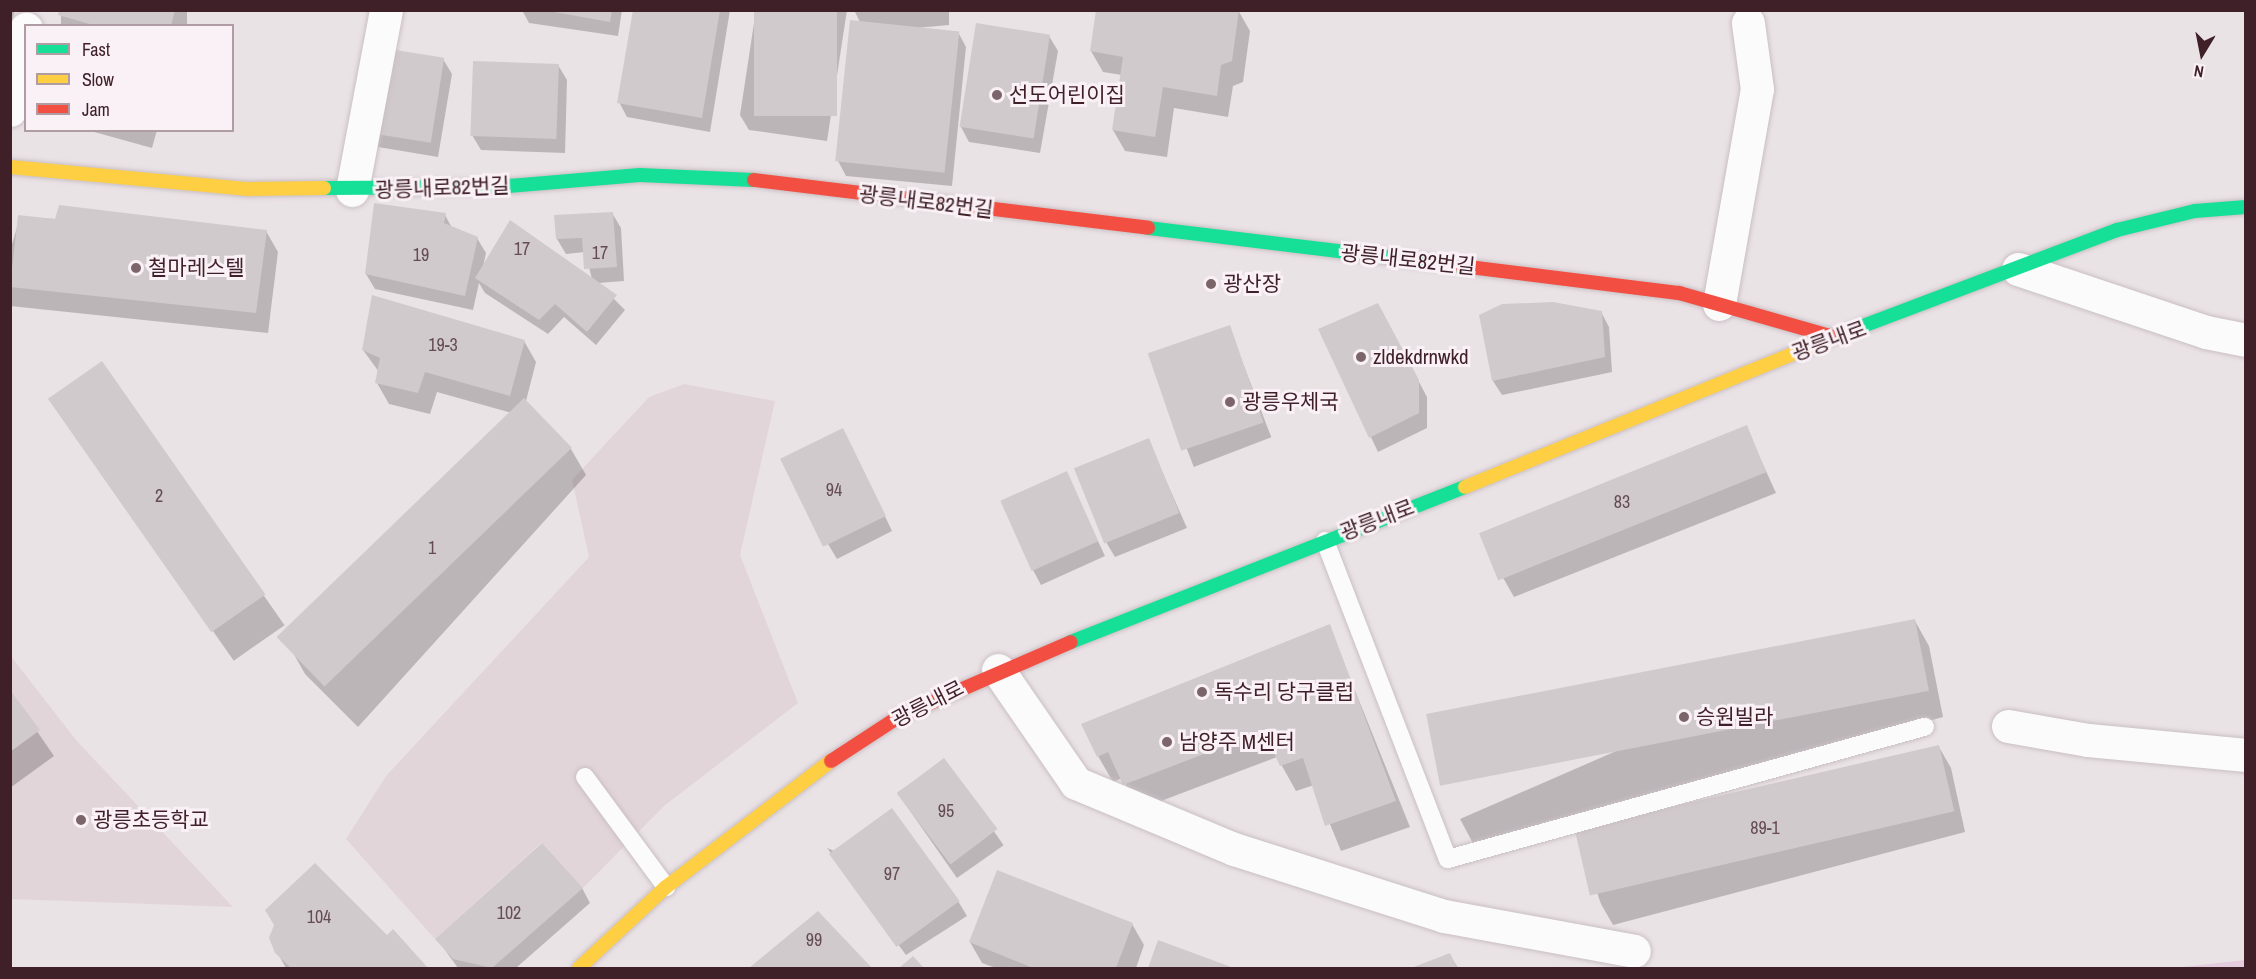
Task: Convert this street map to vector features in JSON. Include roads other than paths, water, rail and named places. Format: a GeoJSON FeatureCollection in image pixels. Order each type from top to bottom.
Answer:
{"type":"FeatureCollection","features":[{"type":"Feature","properties":{"kind":"street"},"geometry":{"type":"LineString","coordinates":[[352,190],[386,10]]}},
{"type":"Feature","properties":{"kind":"street"},"geometry":{"type":"LineString","coordinates":[[1719,304],[1756,89],[1748,23]]}},
{"type":"Feature","properties":{"kind":"street"},"geometry":{"type":"LineString","coordinates":[[10,110],[24,37]]}},
{"type":"Feature","properties":{"kind":"street","name":"광릉내로82번길"},"geometry":{"type":"LineString","coordinates":[[10,167],[246,189],[352,190],[718,176],[1679,293],[1833,337]]}},
{"type":"Feature","properties":{"kind":"street","name":"광릉내로"},"geometry":{"type":"LineString","coordinates":[[579,969],[666,887],[799,782],[900,716],[998,670],[1833,337],[2117,230],[2195,211],[2246,207]]}},
{"type":"Feature","properties":{"kind":"street"},"geometry":{"type":"LineString","coordinates":[[2018,268],[2246,340]]}},
{"type":"Feature","properties":{"kind":"street"},"geometry":{"type":"LineString","coordinates":[[998,670],[1076,783],[1234,849],[1444,916],[1634,951]]}},
{"type":"Feature","properties":{"kind":"street"},"geometry":{"type":"LineString","coordinates":[[2008,726],[2088,740],[2246,755]]}},
{"type":"Feature","properties":{"kind":"lane"},"geometry":{"type":"LineString","coordinates":[[1325,541],[1448,859],[1925,727]]}},
{"type":"Feature","properties":{"kind":"lane"},"geometry":{"type":"LineString","coordinates":[[585,777],[666,887]]}},
{"type":"Feature","properties":{"kind":"place","name":"선도어린이집"},"geometry":{"type":"Point","coordinates":[997,95]}},
{"type":"Feature","properties":{"kind":"place","name":"철마레스텔"},"geometry":{"type":"Point","coordinates":[136,268]}},
{"type":"Feature","properties":{"kind":"place","name":"광산장"},"geometry":{"type":"Point","coordinates":[1211,284]}},
{"type":"Feature","properties":{"kind":"place","name":"zldekdrnwkd"},"geometry":{"type":"Point","coordinates":[1361,357]}},
{"type":"Feature","properties":{"kind":"place","name":"광릉우체국"},"geometry":{"type":"Point","coordinates":[1230,402]}},
{"type":"Feature","properties":{"kind":"place","name":"독수리 당구클럽"},"geometry":{"type":"Point","coordinates":[1202,692]}},
{"type":"Feature","properties":{"kind":"place","name":"승원빌라"},"geometry":{"type":"Point","coordinates":[1684,717]}},
{"type":"Feature","properties":{"kind":"place","name":"남양주 M센터"},"geometry":{"type":"Point","coordinates":[1167,742]}},
{"type":"Feature","properties":{"kind":"place","name":"광릉초등학교"},"geometry":{"type":"Point","coordinates":[81,820]}}]}
